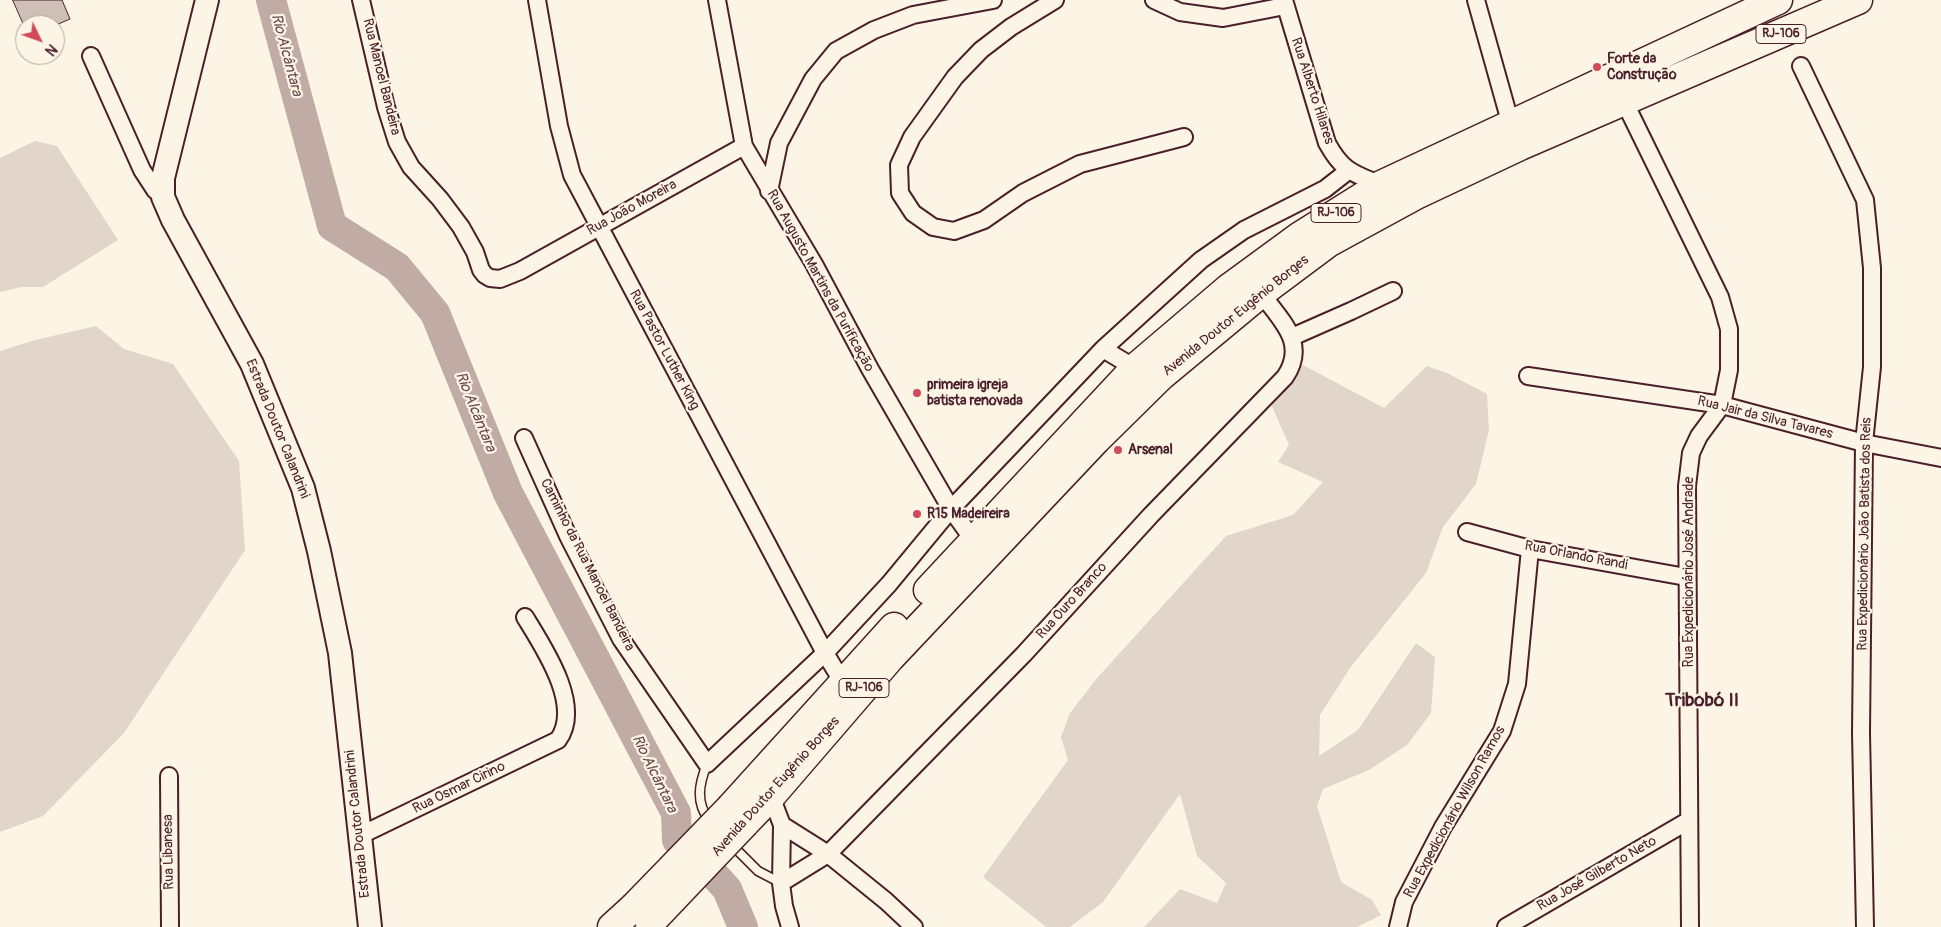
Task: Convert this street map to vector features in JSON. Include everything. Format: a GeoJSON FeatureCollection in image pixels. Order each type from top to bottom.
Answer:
{"type":"FeatureCollection","features":[{"type":"Feature","properties":{"kind":"highway","name":"Avenida Doutor Eugênio Borges"},"geometry":{"type":"LineString","coordinates":[[612,927],[643,919],[729,823],[842,681],[1135,368],[1229,288],[1300,236],[1381,185],[1778,0]]}},
{"type":"Feature","properties":{"kind":"highway","name":"Avenida Doutor Eugênio Borges"},"geometry":{"type":"LineString","coordinates":[[729,823],[771,796],[890,658],[1096,440],[1161,376],[1261,293],[1328,243],[1418,194],[1520,146],[1858,0]]}},
{"type":"Feature","properties":{"kind":"street"},"geometry":{"type":"LineString","coordinates":[[163,197],[164,178],[207,0]]}},
{"type":"Feature","properties":{"kind":"street","name":"Rua Manoel Bandeira"},"geometry":{"type":"LineString","coordinates":[[361,0],[386,107],[397,142],[411,167],[440,199],[461,227],[485,275],[500,279],[520,271]]}},
{"type":"Feature","properties":{"kind":"street","name":"Rua Pastor Luther King"},"geometry":{"type":"LineString","coordinates":[[537,0],[559,126],[572,175],[842,681]]}},
{"type":"Feature","properties":{"kind":"street","name":"Rua Augusto Martins da Purificação"},"geometry":{"type":"LineString","coordinates":[[717,0],[744,146],[814,264],[870,369],[951,509],[974,541]]}},
{"type":"Feature","properties":{"kind":"street"},"geometry":{"type":"LineString","coordinates":[[769,191],[778,143],[813,79],[836,52],[874,30],[913,15],[993,0]]}},
{"type":"Feature","properties":{"kind":"street"},"geometry":{"type":"LineString","coordinates":[[1055,0],[1011,27],[981,50],[955,78],[912,137],[899,166],[900,193],[913,213],[932,228],[954,231],[984,220],[1023,193],[1080,164],[1184,137]]}},
{"type":"Feature","properties":{"kind":"street"},"geometry":{"type":"LineString","coordinates":[[1154,0],[1180,12],[1223,18],[1285,3]]}},
{"type":"Feature","properties":{"kind":"street"},"geometry":{"type":"LineString","coordinates":[[1476,0],[1511,126]]}},
{"type":"Feature","properties":{"kind":"street","name":"Rua Alberto Hilares"},"geometry":{"type":"LineString","coordinates":[[1285,3],[1327,144],[1335,158],[1348,171],[1381,185]]}},
{"type":"Feature","properties":{"kind":"street","name":"Estrada Doutor Calandrini"},"geometry":{"type":"LineString","coordinates":[[91,56],[142,170],[154,190],[163,197],[173,220],[252,364],[303,488],[319,551],[340,653],[370,927]]}},
{"type":"Feature","properties":{"kind":"street","name":"Rua Expedicionário João Batista dos Reis"},"geometry":{"type":"LineString","coordinates":[[1801,66],[1866,200],[1872,268],[1872,357],[1864,443],[1861,733],[1865,927]]}},
{"type":"Feature","properties":{"kind":"street","name":"Rua Expedicionário José Andrade"},"geometry":{"type":"LineString","coordinates":[[1624,102],[1720,298],[1728,329],[1728,370],[1722,405],[1699,436],[1691,453],[1687,486],[1686,577],[1689,693],[1688,821],[1690,927]]}},
{"type":"Feature","properties":{"kind":"street","name":"Rua João Moreira"},"geometry":{"type":"LineString","coordinates":[[520,271],[744,146]]}},
{"type":"Feature","properties":{"kind":"street"},"geometry":{"type":"LineString","coordinates":[[706,764],[825,652],[889,584],[951,509],[1103,349],[1201,260],[1244,230],[1325,189],[1348,171]]}},
{"type":"Feature","properties":{"kind":"street"},"geometry":{"type":"LineString","coordinates":[[1261,293],[1292,337],[1393,291]]}},
{"type":"Feature","properties":{"kind":"street","name":"Rua Ouro Branco"},"geometry":{"type":"LineString","coordinates":[[781,883],[828,854],[1024,654],[1151,515],[1285,377],[1293,366],[1295,354],[1292,337]]}},
{"type":"Feature","properties":{"kind":"street"},"geometry":{"type":"LineString","coordinates":[[1103,349],[1135,368]]}},
{"type":"Feature","properties":{"kind":"street","name":"Rua Jair da Silva Tavares"},"geometry":{"type":"LineString","coordinates":[[1528,376],[1722,405],[1864,443],[1941,458]]}},
{"type":"Feature","properties":{"kind":"street","name":"Caminho da Rua Manoel Bandeira"},"geometry":{"type":"LineString","coordinates":[[524,438],[568,536],[621,639],[706,764]]}},
{"type":"Feature","properties":{"kind":"street","name":"Rua Orlando Randi"},"geometry":{"type":"LineString","coordinates":[[1467,532],[1530,548],[1686,577]]}},
{"type":"Feature","properties":{"kind":"street","name":"Rua Expedicionário Wilson Ramos"},"geometry":{"type":"LineString","coordinates":[[1398,927],[1404,902],[1443,827],[1502,731],[1517,684],[1530,548]]}},
{"type":"Feature","properties":{"kind":"street","name":"Rua Osmar Cirino"},"geometry":{"type":"LineString","coordinates":[[359,836],[558,740],[564,732],[567,719],[566,702],[547,652],[525,618]]}},
{"type":"Feature","properties":{"kind":"street","name":"Rua Libanesa"},"geometry":{"type":"LineString","coordinates":[[168,776],[170,927]]}},
{"type":"Feature","properties":{"kind":"street"},"geometry":{"type":"LineString","coordinates":[[771,796],[782,825],[781,883],[784,906],[790,927]]}},
{"type":"Feature","properties":{"kind":"street","name":"Rua José Gilberto Neto"},"geometry":{"type":"LineString","coordinates":[[1506,927],[1688,821]]}},
{"type":"Feature","properties":{"kind":"street"},"geometry":{"type":"LineString","coordinates":[[782,825],[828,854],[886,901],[914,927]]}},
{"type":"Feature","properties":{"kind":"lane"},"geometry":{"type":"LineString","coordinates":[[706,764],[700,784],[700,800],[708,817],[729,823],[758,871],[781,883]]}},
{"type":"Feature","properties":{"kind":"shaded area"},"geometry":{"type":"Polygon","coordinates":[[[35,141],[57,146],[118,240],[43,287],[22,287],[0,292],[0,158],[35,141]]]}},
{"type":"Feature","properties":{"kind":"shaded area"},"geometry":{"type":"Polygon","coordinates":[[[96,326],[124,349],[173,364],[239,461],[245,550],[124,733],[43,816],[0,832],[0,351],[35,340],[96,326]]]}},
{"type":"Feature","properties":{"kind":"shaded area"},"geometry":{"type":"Polygon","coordinates":[[[1303,365],[1384,408],[1427,366],[1447,373],[1487,394],[1489,430],[1476,484],[1443,527],[1426,573],[1350,668],[1320,715],[1319,756],[1358,730],[1416,643],[1435,657],[1431,713],[1407,745],[1369,770],[1323,789],[1317,806],[1341,882],[1372,900],[1381,915],[1357,927],[1144,927],[1180,889],[1217,903],[1226,883],[1197,856],[1180,794],[1103,902],[1070,927],[1046,927],[983,877],[1068,760],[1061,737],[1070,713],[1098,677],[1226,536],[1293,515],[1323,482],[1278,462],[1289,445],[1270,402],[1303,365]]]}},
{"type":"Feature","properties":{"kind":"building"},"geometry":{"type":"Polygon","coordinates":[[[13,0],[62,0],[70,19],[65,21],[65,15],[20,15],[13,0]]]}},
{"type":"Feature","properties":{"kind":"waterway","name":"Rio Alcântara"},"geometry":{"type":"LineString","coordinates":[[271,0],[332,226],[397,267],[435,313],[508,493],[676,813],[677,840]]}},
{"type":"Feature","properties":{"kind":"waterway","name":"Rio Alcântara"},"geometry":{"type":"LineString","coordinates":[[717,878],[727,889],[743,927]]}},
{"type":"Feature","properties":{"kind":"place","name":"Forte da Construção"},"geometry":{"type":"Point","coordinates":[1597,67]}},
{"type":"Feature","properties":{"kind":"place","name":"primeira igreja batista renovada"},"geometry":{"type":"Point","coordinates":[917,393]}},
{"type":"Feature","properties":{"kind":"place","name":"Arsenal"},"geometry":{"type":"Point","coordinates":[1118,450]}},
{"type":"Feature","properties":{"kind":"place","name":"R15 Madeireira"},"geometry":{"type":"Point","coordinates":[917,514]}},
{"type":"Feature","properties":{"kind":"district","name":"Tribobó II"},"geometry":{"type":"Point","coordinates":[1702,701]}}]}
